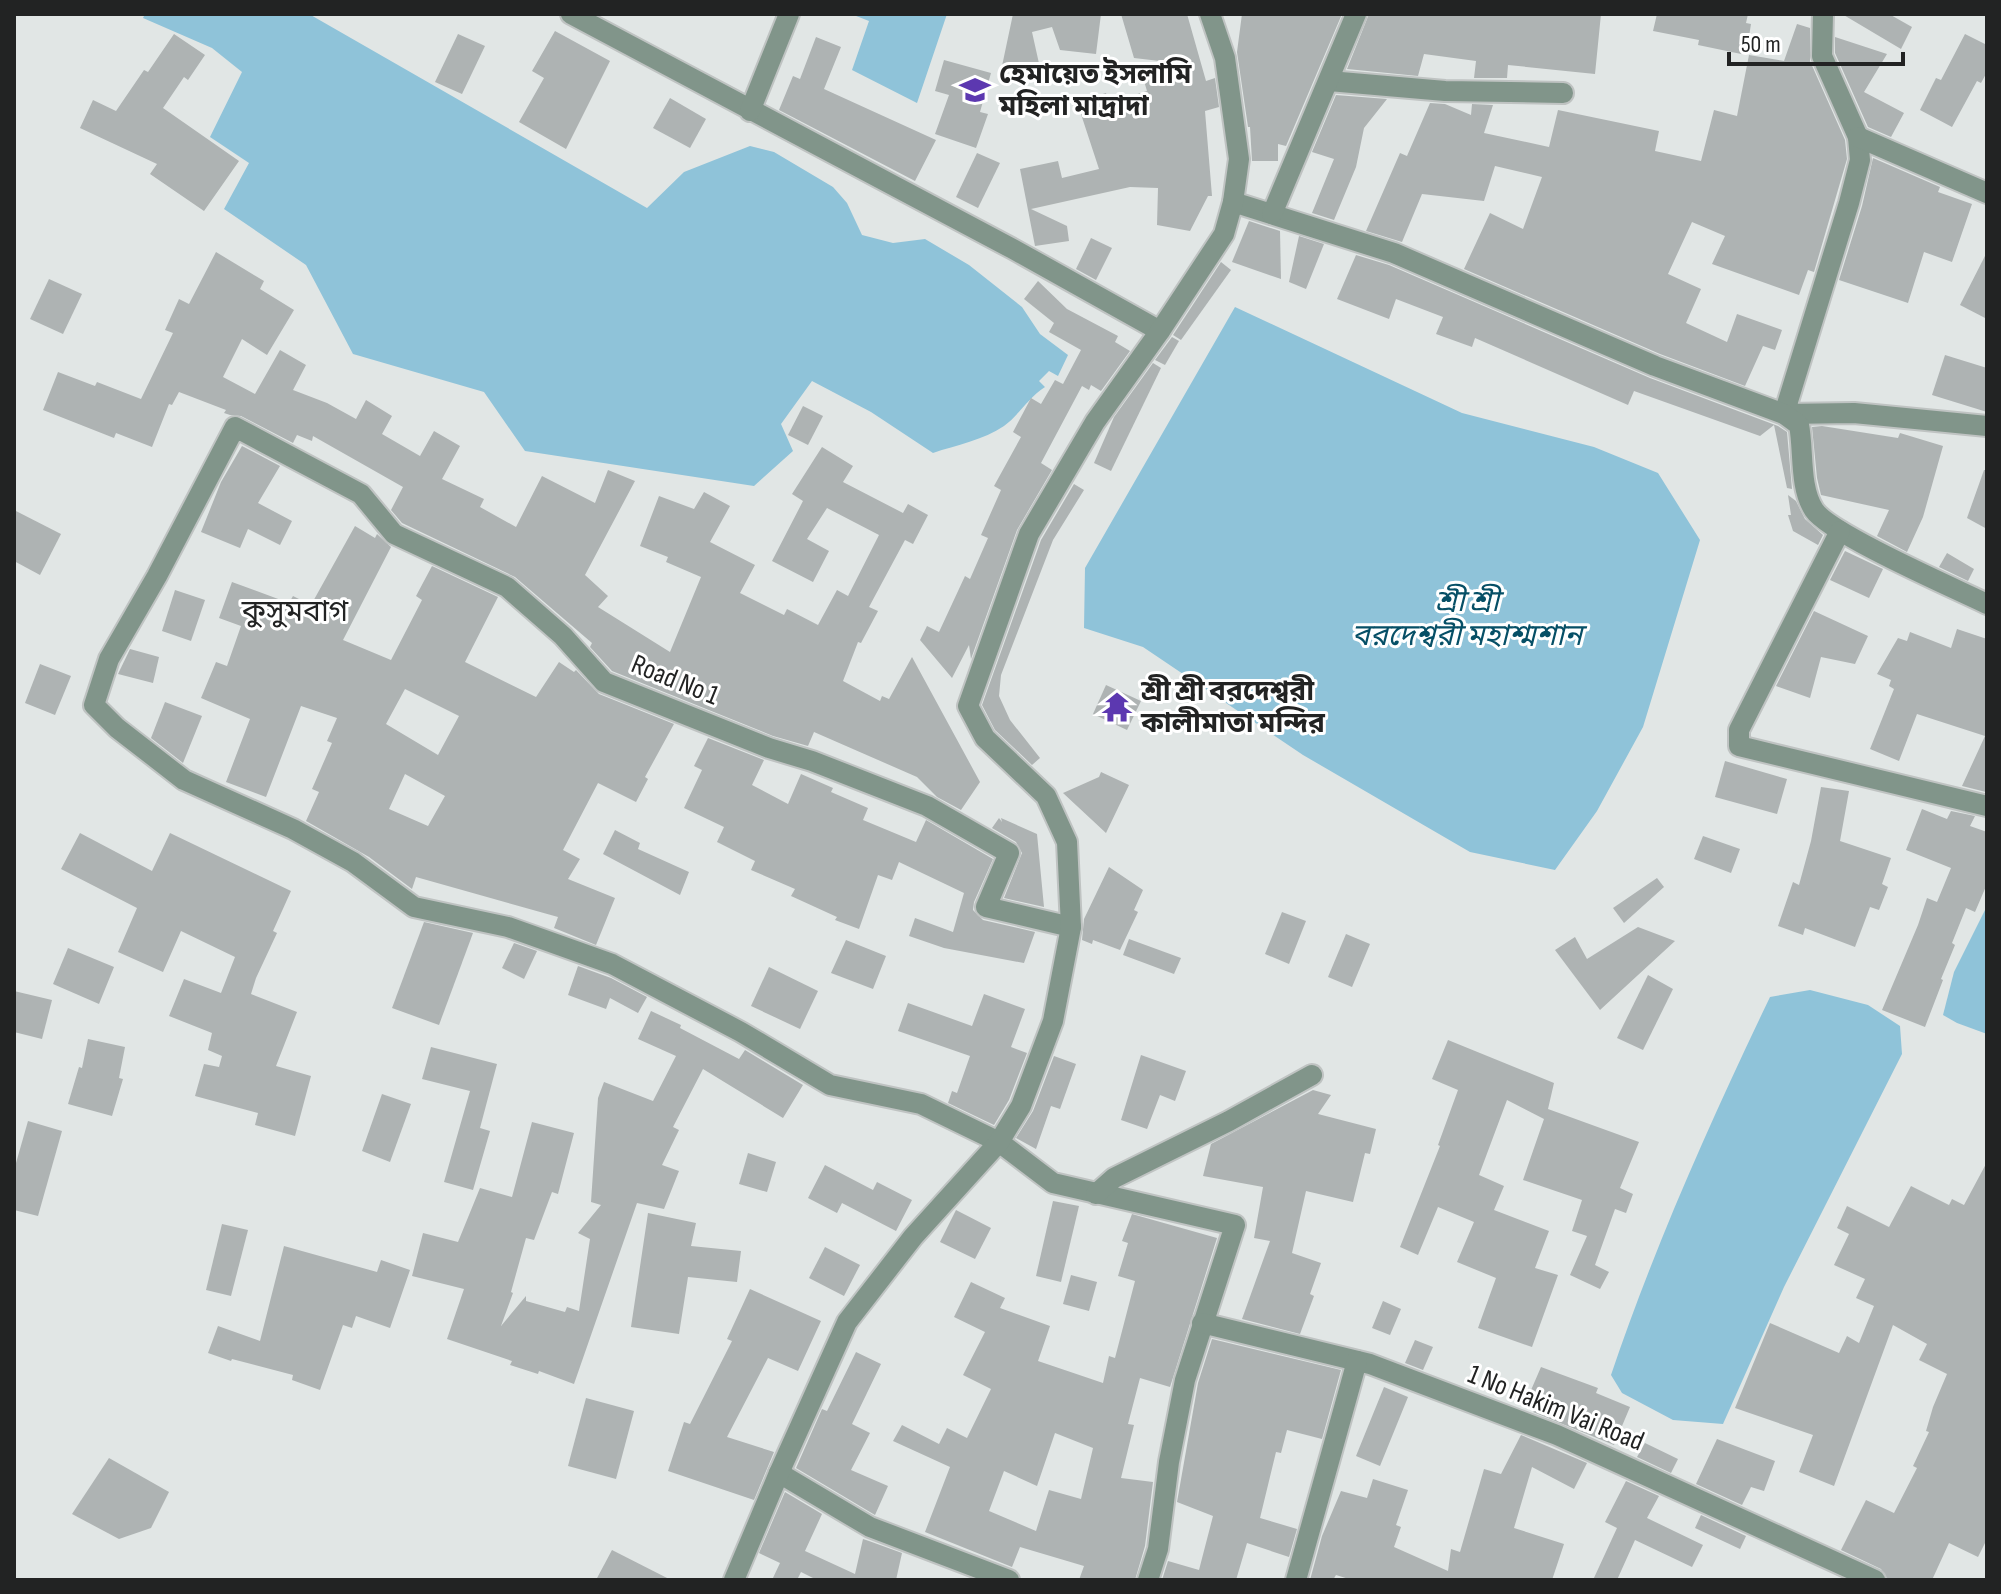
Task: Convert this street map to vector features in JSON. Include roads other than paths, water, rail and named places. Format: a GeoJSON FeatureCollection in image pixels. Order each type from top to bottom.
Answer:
{"type":"FeatureCollection","features":[{"type":"Feature","properties":{"kind":"street"},"geometry":{"type":"LineString","coordinates":[[571,14],[1013,249],[1160,331]]}},
{"type":"Feature","properties":{"kind":"street"},"geometry":{"type":"LineString","coordinates":[[750,111],[789,14]]}},
{"type":"Feature","properties":{"kind":"street"},"geometry":{"type":"LineString","coordinates":[[734,1580],[847,1322],[913,1237],[999,1142],[1021,1106],[1053,1021],[1071,927],[1067,842],[1046,796],[985,738],[968,706],[1029,534],[1095,422],[1224,234],[1233,202],[1239,159],[1225,58],[1210,14]]}},
{"type":"Feature","properties":{"kind":"street"},"geometry":{"type":"LineString","coordinates":[[1272,214],[1356,14]]}},
{"type":"Feature","properties":{"kind":"street"},"geometry":{"type":"LineString","coordinates":[[1784,414],[1860,160],[1858,137],[1822,56],[1823,14]]}},
{"type":"Feature","properties":{"kind":"street"},"geometry":{"type":"LineString","coordinates":[[1329,81],[1445,91],[1563,93]]}},
{"type":"Feature","properties":{"kind":"street"},"geometry":{"type":"LineString","coordinates":[[1858,137],[1987,193]]}},
{"type":"Feature","properties":{"kind":"street"},"geometry":{"type":"LineString","coordinates":[[1233,202],[1394,253],[1655,366],[1784,414],[1799,425],[1807,491],[1814,511],[1840,531],[1987,604]]}},
{"type":"Feature","properties":{"kind":"street"},"geometry":{"type":"LineString","coordinates":[[1784,414],[1854,413],[1987,426]]}},
{"type":"Feature","properties":{"kind":"street","name":"Road No 1"},"geometry":{"type":"LineString","coordinates":[[999,1142],[921,1104],[830,1085],[741,1032],[612,964],[508,927],[414,907],[353,862],[305,835],[184,780],[117,728],[94,705],[109,659],[157,576],[235,427],[361,494],[394,534],[507,587],[563,636],[604,682],[769,748],[812,761],[927,806],[1009,853],[986,907],[1071,927]]}},
{"type":"Feature","properties":{"kind":"street"},"geometry":{"type":"LineString","coordinates":[[1840,531],[1739,730],[1739,746],[1987,806]]}},
{"type":"Feature","properties":{"kind":"street"},"geometry":{"type":"LineString","coordinates":[[1096,1194],[1114,1178],[1229,1121],[1312,1075]]}},
{"type":"Feature","properties":{"kind":"street"},"geometry":{"type":"LineString","coordinates":[[999,1142],[1053,1183],[1235,1225],[1185,1380],[1169,1462],[1158,1549],[1148,1580]]}},
{"type":"Feature","properties":{"kind":"street","name":"1 No Hakim Vai Road"},"geometry":{"type":"LineString","coordinates":[[1202,1323],[1357,1361],[1557,1435],[1875,1580]]}},
{"type":"Feature","properties":{"kind":"street"},"geometry":{"type":"LineString","coordinates":[[1296,1580],[1357,1361]]}},
{"type":"Feature","properties":{"kind":"street"},"geometry":{"type":"LineString","coordinates":[[779,1473],[870,1527],[1009,1580]]}},
{"type":"Feature","properties":{"kind":"water"},"geometry":{"type":"Polygon","coordinates":[[[145,14],[309,14],[647,208],[684,172],[750,146],[774,152],[833,187],[847,203],[862,235],[893,243],[925,239],[969,265],[1022,307],[1040,334],[1068,355],[1058,376],[1049,371],[1039,381],[1045,387],[1004,426],[979,439],[933,453],[871,412],[812,381],[781,424],[793,451],[754,486],[525,451],[484,392],[353,354],[306,265],[224,209],[249,163],[210,137],[242,72],[212,48],[143,18],[145,14]]]}},
{"type":"Feature","properties":{"kind":"water"},"geometry":{"type":"Polygon","coordinates":[[[851,14],[947,14],[917,103],[852,70],[869,21],[851,14]]]}},
{"type":"Feature","properties":{"kind":"water","name":"শ্রী শ্রী বরদেশ্বরী মহাশ্মশান"},"geometry":{"type":"Polygon","coordinates":[[[1235,307],[1462,413],[1594,447],[1658,473],[1700,540],[1643,727],[1597,811],[1555,870],[1470,852],[1303,755],[1143,647],[1084,628],[1085,568],[1235,307]]]}},
{"type":"Feature","properties":{"kind":"water"},"geometry":{"type":"Polygon","coordinates":[[[1987,906],[1987,1034],[1943,1015],[1954,972],[1987,906]]]}},
{"type":"Feature","properties":{"kind":"water"},"geometry":{"type":"Polygon","coordinates":[[[1810,990],[1868,1005],[1900,1026],[1902,1054],[1784,1287],[1723,1424],[1673,1420],[1622,1393],[1611,1375],[1685,1183],[1770,997],[1810,990]]]}},
{"type":"Feature","properties":{"kind":"place","name":"হেমায়েত ইসলামি মহিলা মাদ্রাদা"},"geometry":{"type":"Point","coordinates":[975,90]}},
{"type":"Feature","properties":{"kind":"place","name":"শ্রী শ্রী বরদেশ্বরী কালীমাতা মন্দির"},"geometry":{"type":"Point","coordinates":[1117,707]}},
{"type":"Feature","properties":{"kind":"district","name":"কুসুমবাগ"},"geometry":{"type":"Point","coordinates":[295,612]}}]}
